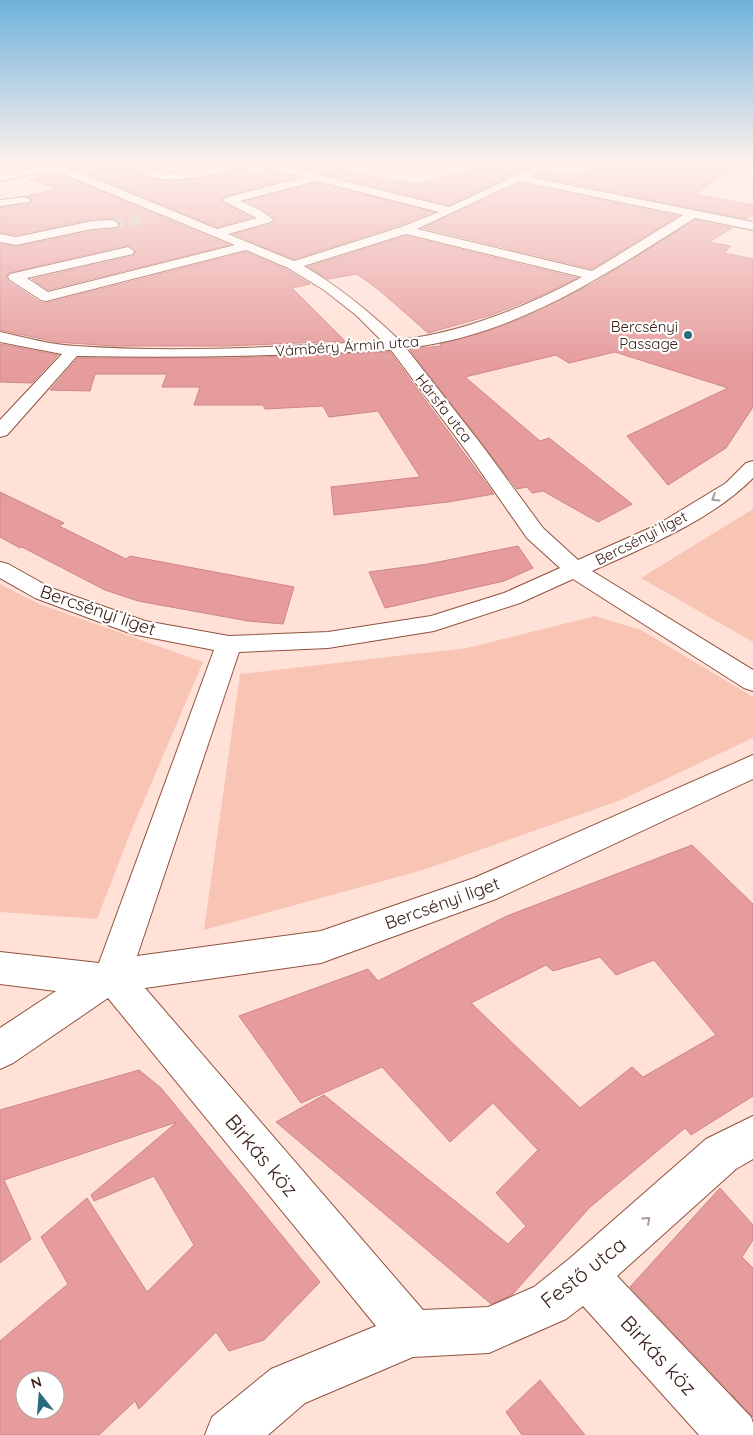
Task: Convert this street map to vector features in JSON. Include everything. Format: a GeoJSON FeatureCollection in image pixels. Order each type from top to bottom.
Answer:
{"type":"FeatureCollection","features":[{"type":"Feature","properties":{"kind":"street"},"geometry":{"type":"LineString","coordinates":[[0,238],[16,241],[64,231]]}},
{"type":"Feature","properties":{"kind":"street","name":"Hársfa utca"},"geometry":{"type":"LineString","coordinates":[[211,231],[293,265],[329,287],[361,312],[395,345],[474,448],[535,533],[576,570]]}},
{"type":"Feature","properties":{"kind":"street"},"geometry":{"type":"LineString","coordinates":[[216,233],[223,231]]}},
{"type":"Feature","properties":{"kind":"street"},"geometry":{"type":"LineString","coordinates":[[293,265],[402,231]]}},
{"type":"Feature","properties":{"kind":"street"},"geometry":{"type":"LineString","coordinates":[[409,231],[594,276]]}},
{"type":"Feature","properties":{"kind":"street","name":"Vámbéry Ármin utca"},"geometry":{"type":"LineString","coordinates":[[0,337],[73,351],[177,353],[273,351],[395,345],[430,341],[493,324],[557,296],[594,276],[666,231]]}},
{"type":"Feature","properties":{"kind":"street"},"geometry":{"type":"LineString","coordinates":[[128,251],[15,277],[46,297],[247,246]]}},
{"type":"Feature","properties":{"kind":"street"},"geometry":{"type":"LineString","coordinates":[[0,431],[73,351]]}},
{"type":"Feature","properties":{"kind":"street","name":"Bercsényi liget"},"geometry":{"type":"LineString","coordinates":[[0,569],[43,593],[141,628],[229,644],[328,640],[434,623],[512,598],[665,530],[733,486],[753,467]]}},
{"type":"Feature","properties":{"kind":"street","name":"Bercsényi liget"},"geometry":{"type":"LineString","coordinates":[[576,570],[624,604],[753,682]]}},
{"type":"Feature","properties":{"kind":"street"},"geometry":{"type":"LineString","coordinates":[[0,1050],[108,978],[229,644]]}},
{"type":"Feature","properties":{"kind":"street","name":"Bercsényi liget"},"geometry":{"type":"LineString","coordinates":[[0,968],[108,978],[321,947],[484,889],[739,773]]}},
{"type":"Feature","properties":{"kind":"street","name":"Birkás köz"},"geometry":{"type":"LineString","coordinates":[[108,978],[413,1334]]}},
{"type":"Feature","properties":{"kind":"street","name":"Festő utca"},"geometry":{"type":"LineString","coordinates":[[230,1435],[288,1386],[413,1334],[489,1330],[550,1303],[585,1276],[722,1154],[753,1136]]}},
{"type":"Feature","properties":{"kind":"street","name":"Birkás köz"},"geometry":{"type":"LineString","coordinates":[[585,1276],[733,1435]]}},
{"type":"Feature","properties":{"kind":"shaded area"},"geometry":{"type":"Polygon","coordinates":[[[753,509],[753,642],[641,578],[753,509]]]}},
{"type":"Feature","properties":{"kind":"shaded area"},"geometry":{"type":"Polygon","coordinates":[[[0,584],[39,604],[203,662],[131,831],[97,919],[0,912],[0,584]]]}},
{"type":"Feature","properties":{"kind":"shaded area"},"geometry":{"type":"Polygon","coordinates":[[[595,616],[641,630],[753,697],[753,738],[621,800],[423,870],[204,930],[240,674],[467,648],[595,616]]]}},
{"type":"Feature","properties":{"kind":"building"},"geometry":{"type":"Polygon","coordinates":[[[0,231],[35,231],[16,235],[0,231]]]}},
{"type":"Feature","properties":{"kind":"building"},"geometry":{"type":"Polygon","coordinates":[[[92,231],[195,231],[229,245],[48,290],[32,279],[133,256],[136,250],[128,245],[8,273],[6,278],[9,282],[40,302],[46,303],[246,252],[287,270],[310,284],[292,288],[345,341],[228,346],[113,346],[56,342],[0,330],[0,244],[16,247],[92,231]]]}},
{"type":"Feature","properties":{"kind":"building"},"geometry":{"type":"Polygon","coordinates":[[[246,231],[381,231],[294,259],[234,234],[246,231]]]}},
{"type":"Feature","properties":{"kind":"building"},"geometry":{"type":"Polygon","coordinates":[[[435,231],[654,231],[592,269],[435,231]]]}},
{"type":"Feature","properties":{"kind":"building"},"geometry":{"type":"Polygon","coordinates":[[[677,231],[727,231],[709,242],[731,246],[724,253],[753,259],[753,407],[726,448],[668,485],[627,436],[728,388],[615,352],[569,363],[556,355],[465,377],[540,441],[549,438],[632,504],[598,522],[543,491],[532,493],[527,487],[517,489],[409,349],[441,346],[440,344],[485,332],[522,318],[594,283],[677,231]]]}},
{"type":"Feature","properties":{"kind":"building"},"geometry":{"type":"Polygon","coordinates":[[[406,236],[577,278],[492,315],[428,333],[379,290],[357,274],[328,279],[308,267],[406,236]]]}},
{"type":"Feature","properties":{"kind":"building"},"geometry":{"type":"Polygon","coordinates":[[[0,344],[58,355],[32,383],[0,382],[0,344]]]}},
{"type":"Feature","properties":{"kind":"building"},"geometry":{"type":"Polygon","coordinates":[[[390,352],[494,494],[448,502],[334,515],[331,487],[420,477],[378,411],[329,417],[323,406],[265,409],[263,405],[194,405],[200,387],[162,387],[167,374],[95,374],[90,391],[50,390],[78,358],[234,358],[390,352]]]}},
{"type":"Feature","properties":{"kind":"building"},"geometry":{"type":"Polygon","coordinates":[[[0,492],[64,523],[59,526],[126,559],[130,556],[294,587],[283,624],[248,621],[138,601],[105,590],[0,537],[0,492]]]}},
{"type":"Feature","properties":{"kind":"building"},"geometry":{"type":"Polygon","coordinates":[[[518,546],[533,568],[504,581],[385,608],[369,572],[428,564],[518,546]]]}},
{"type":"Feature","properties":{"kind":"building"},"geometry":{"type":"Polygon","coordinates":[[[692,845],[753,904],[753,1096],[691,1135],[685,1128],[589,1208],[512,1295],[491,1304],[276,1122],[324,1095],[508,1244],[526,1226],[496,1193],[538,1150],[493,1103],[450,1142],[382,1067],[301,1103],[239,1016],[368,969],[378,981],[507,916],[692,845]],[[600,957],[553,971],[546,965],[471,1003],[580,1108],[632,1067],[643,1077],[716,1035],[654,960],[616,975],[600,957]]]}},
{"type":"Feature","properties":{"kind":"building"},"geometry":{"type":"Polygon","coordinates":[[[139,1070],[161,1088],[320,1282],[264,1340],[229,1351],[216,1332],[139,1409],[135,1401],[99,1435],[0,1435],[0,1341],[68,1284],[41,1237],[87,1198],[147,1292],[194,1245],[154,1176],[94,1201],[91,1195],[177,1122],[4,1180],[31,1239],[0,1263],[0,1110],[139,1070]]]}},
{"type":"Feature","properties":{"kind":"building"},"geometry":{"type":"Polygon","coordinates":[[[720,1188],[753,1225],[753,1240],[742,1257],[753,1268],[753,1417],[630,1287],[720,1188]]]}},
{"type":"Feature","properties":{"kind":"building"},"geometry":{"type":"Polygon","coordinates":[[[540,1380],[585,1435],[522,1435],[506,1412],[540,1380]]]}},
{"type":"Feature","properties":{"kind":"place","name":"Bercsényi Passage"},"geometry":{"type":"Point","coordinates":[688,335]}}]}
